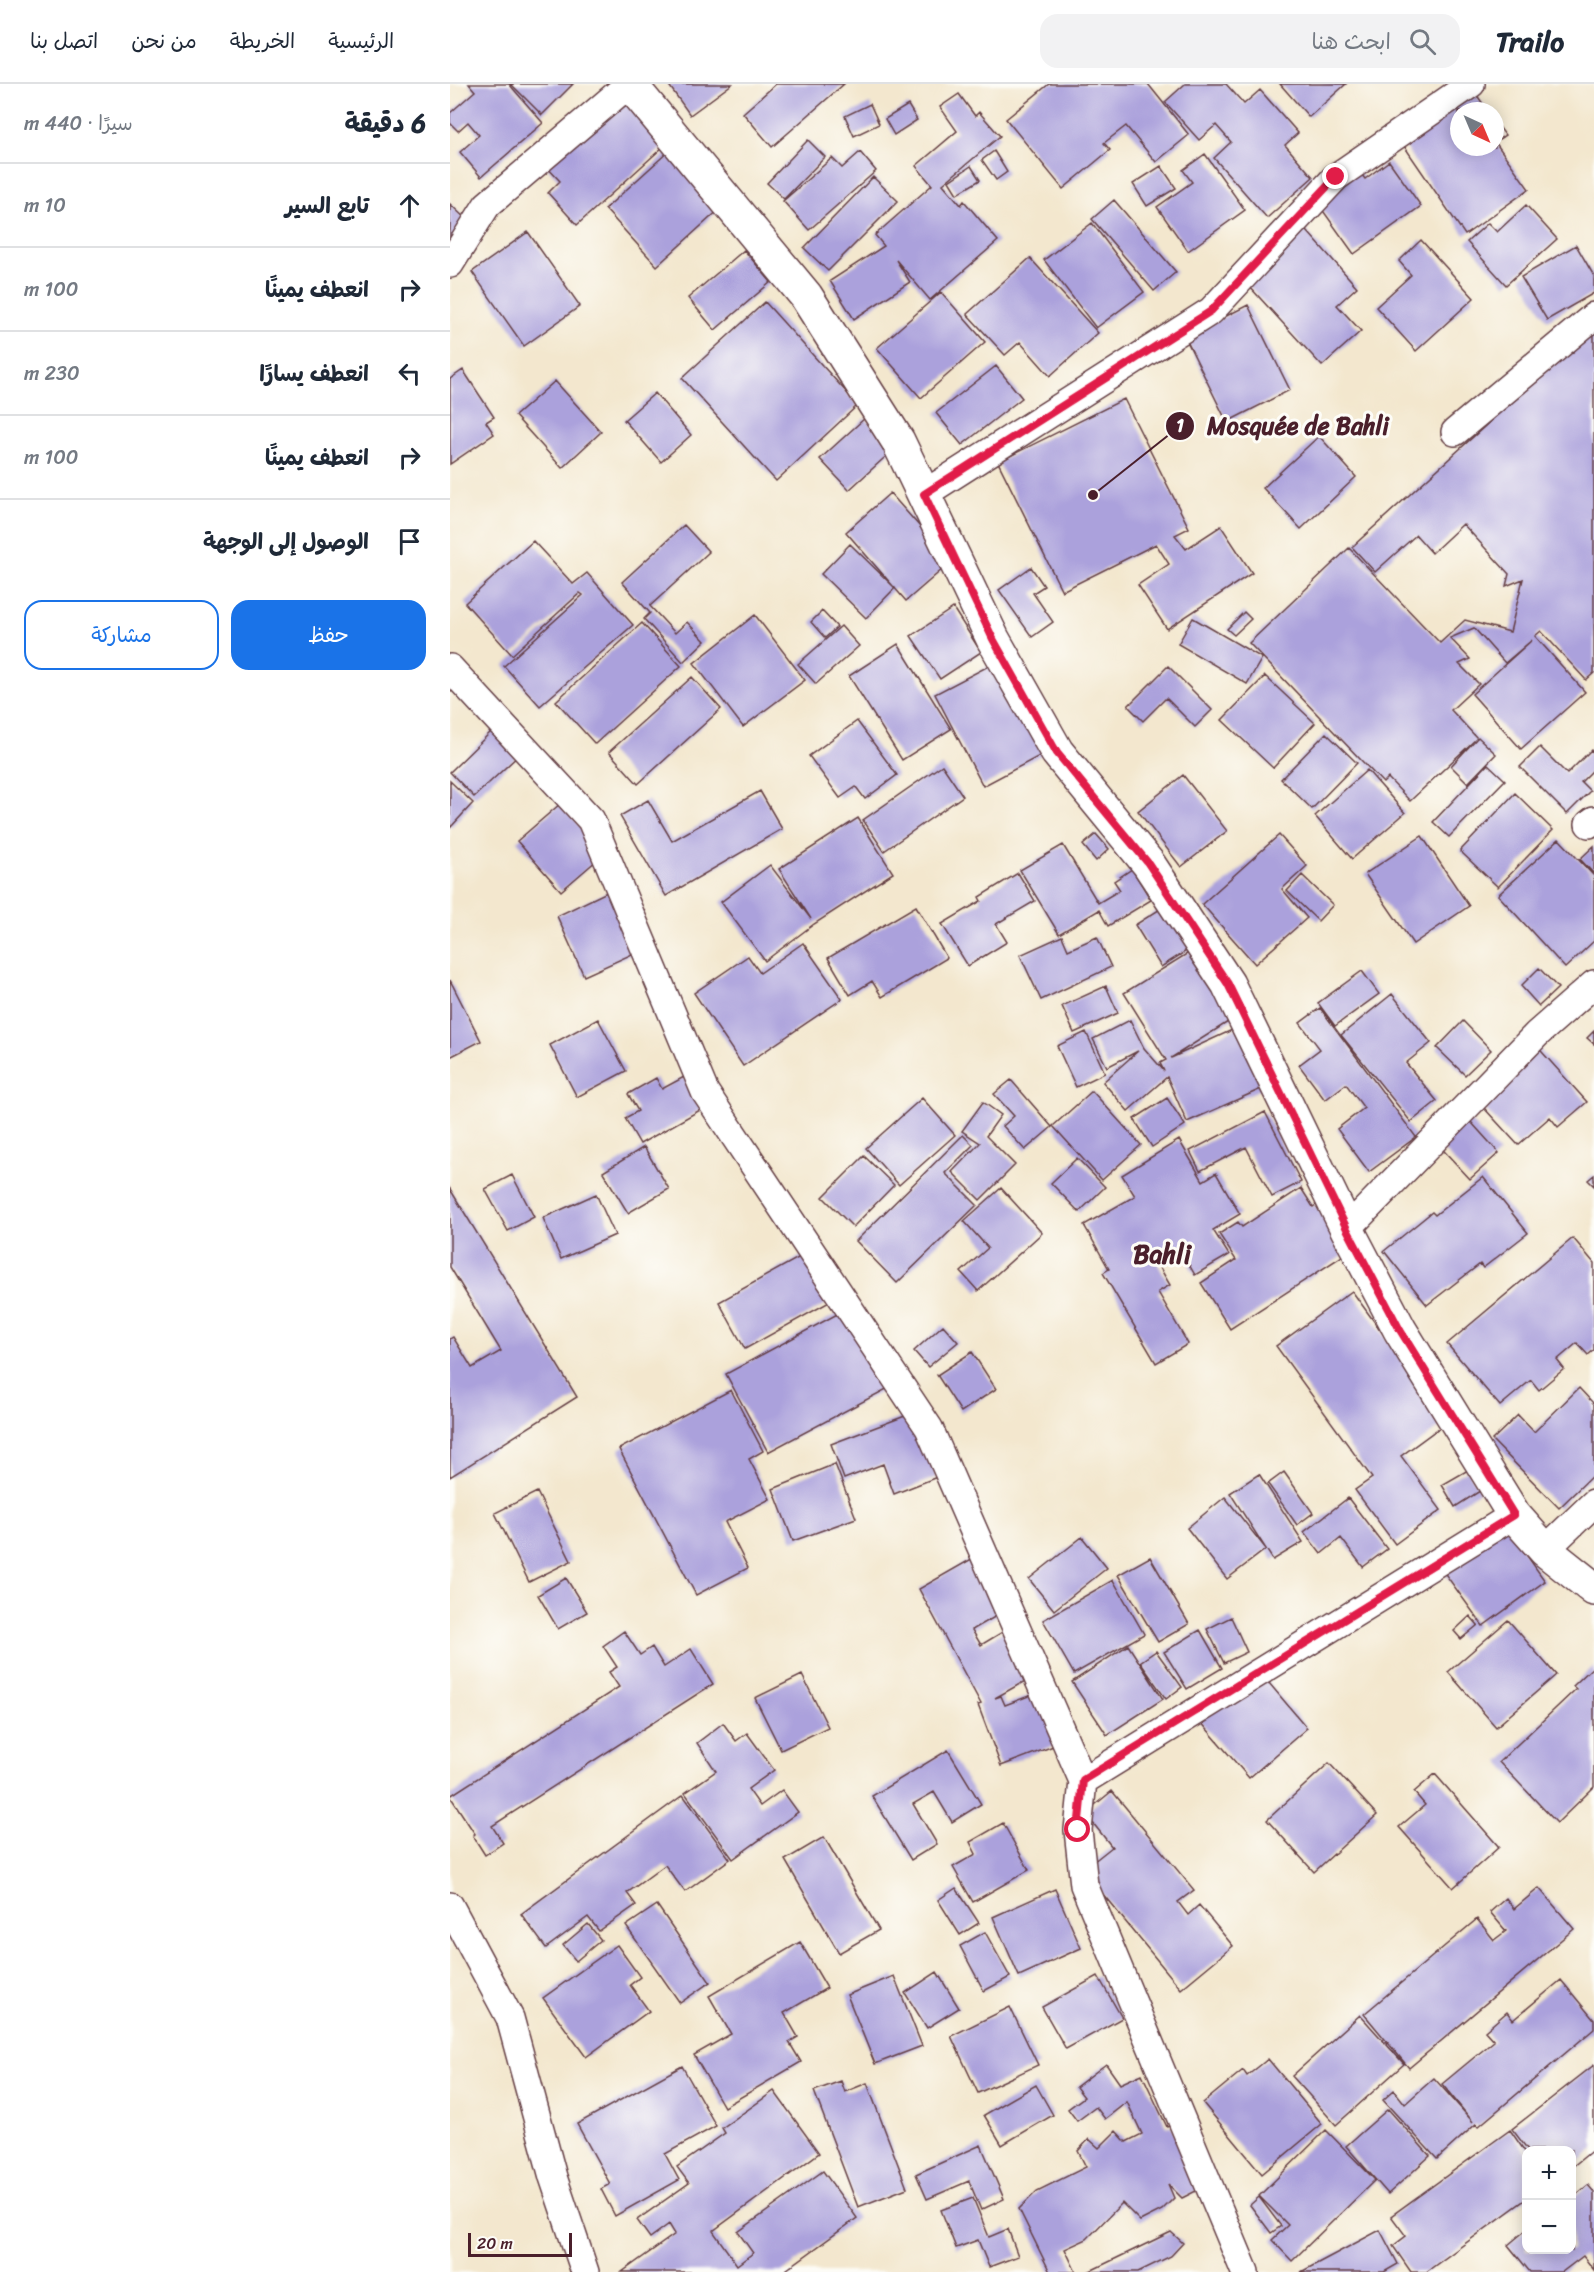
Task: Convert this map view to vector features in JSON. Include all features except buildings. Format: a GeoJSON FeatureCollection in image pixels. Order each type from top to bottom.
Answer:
{"type":"FeatureCollection","features":[{"type":"Feature","properties":{"kind":"street"},"geometry":{"type":"LineString","coordinates":[[450,264],[487,205],[630,84],[806,296],[898,441],[993,639],[1057,753],[1148,863],[1228,984],[1347,1229],[1400,1330],[1514,1515],[1545,1550],[1594,1589]]}},
{"type":"Feature","properties":{"kind":"street"},"geometry":{"type":"LineString","coordinates":[[924,494],[1211,311],[1336,177],[1471,84]]}},
{"type":"Feature","properties":{"kind":"street"},"geometry":{"type":"LineString","coordinates":[[1455,432],[1594,316]]}},
{"type":"Feature","properties":{"kind":"street"},"geometry":{"type":"LineString","coordinates":[[450,668],[591,820],[705,1092],[929,1428],[1083,1780],[1078,1830],[1084,1885],[1245,2272]]}},
{"type":"Feature","properties":{"kind":"street"},"geometry":{"type":"LineString","coordinates":[[1347,1229],[1537,1034],[1594,984]]}},
{"type":"Feature","properties":{"kind":"street"},"geometry":{"type":"LineString","coordinates":[[1545,1550],[1594,1503]]}},
{"type":"Feature","properties":{"kind":"street"},"geometry":{"type":"LineString","coordinates":[[1083,1780],[1514,1515]]}},
{"type":"Feature","properties":{"kind":"street"},"geometry":{"type":"LineString","coordinates":[[450,1906],[510,2018],[552,2176],[585,2272]]}},
{"type":"Feature","properties":{"kind":"place","name":"Mosquée de Bahli"},"geometry":{"type":"Point","coordinates":[1093,495]}},
{"type":"Feature","properties":{"kind":"district","name":"Bahli"},"geometry":{"type":"Point","coordinates":[1162,1254]}},
{"type":"Feature","properties":{"kind":"route"},"geometry":{"type":"LineString","coordinates":[[1078,1830],[1083,1780],[1514,1515],[1400,1330],[1347,1229],[1228,984],[1148,863],[1057,753],[993,639],[924,494],[1211,311],[1336,177]]}}]}
